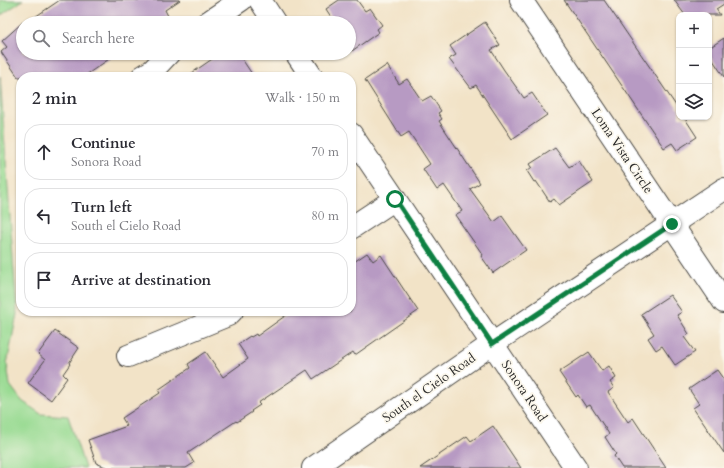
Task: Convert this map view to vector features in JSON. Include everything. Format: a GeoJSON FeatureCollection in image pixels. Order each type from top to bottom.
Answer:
{"type":"FeatureCollection","features":[{"type":"Feature","properties":{"kind":"street"},"geometry":{"type":"LineString","coordinates":[[218,16],[242,0]]}},
{"type":"Feature","properties":{"kind":"street"},"geometry":{"type":"LineString","coordinates":[[260,0],[270,16]]}},
{"type":"Feature","properties":{"kind":"street","name":"Loma Vista Circle"},"geometry":{"type":"LineString","coordinates":[[521,0],[724,302]]}},
{"type":"Feature","properties":{"kind":"street"},"geometry":{"type":"LineString","coordinates":[[150,72],[162,60]]}},
{"type":"Feature","properties":{"kind":"street"},"geometry":{"type":"LineString","coordinates":[[301,60],[309,72]]}},
{"type":"Feature","properties":{"kind":"street","name":"Sonora Road"},"geometry":{"type":"LineString","coordinates":[[356,141],[576,468]]}},
{"type":"Feature","properties":{"kind":"street","name":"South el Cielo Road"},"geometry":{"type":"LineString","coordinates":[[313,468],[341,460],[492,344],[724,189]]}},
{"type":"Feature","properties":{"kind":"street"},"geometry":{"type":"LineString","coordinates":[[356,225],[395,199]]}},
{"type":"Feature","properties":{"kind":"street"},"geometry":{"type":"LineString","coordinates":[[128,356],[226,316]]}},
{"type":"Feature","properties":{"kind":"green space"},"geometry":{"type":"Polygon","coordinates":[[[0,0],[23,0],[0,16],[0,0]]]}},
{"type":"Feature","properties":{"kind":"green space"},"geometry":{"type":"Polygon","coordinates":[[[0,76],[17,316],[7,364],[10,385],[22,401],[41,414],[68,416],[85,468],[0,468],[0,76]]]}},
{"type":"Feature","properties":{"kind":"building"},"geometry":{"type":"Polygon","coordinates":[[[60,0],[180,0],[165,10],[168,16],[36,16],[60,0]]]}},
{"type":"Feature","properties":{"kind":"building"},"geometry":{"type":"Polygon","coordinates":[[[339,0],[357,0],[365,11],[370,8],[382,25],[377,29],[379,32],[356,48],[356,16],[330,16],[326,9],[339,0]]]}},
{"type":"Feature","properties":{"kind":"building"},"geometry":{"type":"Polygon","coordinates":[[[564,0],[604,0],[676,106],[676,120],[686,120],[697,137],[677,150],[672,143],[664,148],[564,0]]]}},
{"type":"Feature","properties":{"kind":"building"},"geometry":{"type":"Polygon","coordinates":[[[674,0],[724,0],[724,4],[716,9],[720,15],[712,15],[712,12],[683,12],[674,0]]]}},
{"type":"Feature","properties":{"kind":"building"},"geometry":{"type":"Polygon","coordinates":[[[485,22],[500,45],[491,50],[504,70],[524,98],[532,93],[547,115],[512,139],[476,85],[471,88],[449,59],[456,55],[450,46],[485,22]]]}},
{"type":"Feature","properties":{"kind":"building"},"geometry":{"type":"Polygon","coordinates":[[[16,28],[16,60],[108,60],[90,72],[16,72],[16,74],[1,52],[7,47],[2,41],[16,28]]]}},
{"type":"Feature","properties":{"kind":"building"},"geometry":{"type":"Polygon","coordinates":[[[724,38],[724,77],[712,59],[712,46],[724,38]]]}},
{"type":"Feature","properties":{"kind":"building"},"geometry":{"type":"Polygon","coordinates":[[[211,60],[243,60],[251,72],[193,72],[211,60]]]}},
{"type":"Feature","properties":{"kind":"building"},"geometry":{"type":"Polygon","coordinates":[[[387,65],[399,84],[407,79],[422,101],[431,96],[441,111],[438,113],[442,119],[439,121],[480,183],[470,189],[494,222],[502,216],[526,250],[493,273],[481,256],[483,255],[455,215],[462,211],[444,185],[437,190],[423,169],[430,164],[409,132],[401,137],[365,80],[387,65]]]}},
{"type":"Feature","properties":{"kind":"building"},"geometry":{"type":"Polygon","coordinates":[[[555,148],[569,167],[579,161],[593,182],[559,205],[554,199],[550,202],[536,181],[534,182],[527,171],[532,167],[530,164],[555,148]]]}},
{"type":"Feature","properties":{"kind":"building"},"geometry":{"type":"Polygon","coordinates":[[[367,253],[373,261],[381,255],[418,311],[355,355],[353,352],[313,379],[307,370],[258,403],[260,405],[251,411],[252,412],[188,453],[194,463],[186,468],[108,468],[96,463],[88,440],[127,426],[122,418],[160,393],[158,390],[190,368],[188,364],[206,352],[223,377],[248,359],[238,344],[250,336],[251,337],[256,334],[257,336],[285,316],[356,316],[356,261],[367,253]]]}},
{"type":"Feature","properties":{"kind":"building"},"geometry":{"type":"Polygon","coordinates":[[[670,295],[682,312],[677,315],[689,334],[684,337],[695,352],[675,365],[662,346],[656,350],[648,338],[654,334],[641,314],[670,295]]]}},
{"type":"Feature","properties":{"kind":"building"},"geometry":{"type":"Polygon","coordinates":[[[55,331],[79,348],[63,374],[67,378],[51,400],[28,383],[45,360],[38,354],[55,331]]]}},
{"type":"Feature","properties":{"kind":"building"},"geometry":{"type":"Polygon","coordinates":[[[589,352],[602,371],[609,366],[616,378],[610,382],[614,388],[608,392],[628,422],[633,418],[666,468],[622,468],[614,456],[616,454],[605,437],[609,434],[590,405],[586,407],[578,395],[576,397],[559,372],[589,352]]]}},
{"type":"Feature","properties":{"kind":"building"},"geometry":{"type":"Polygon","coordinates":[[[717,370],[724,380],[724,453],[693,408],[699,404],[689,389],[717,370]]]}},
{"type":"Feature","properties":{"kind":"building"},"geometry":{"type":"Polygon","coordinates":[[[493,426],[521,468],[420,468],[467,436],[471,441],[493,426]]]}},
{"type":"Feature","properties":{"kind":"route"},"geometry":{"type":"LineString","coordinates":[[395,199],[492,344],[672,224]]}}]}
